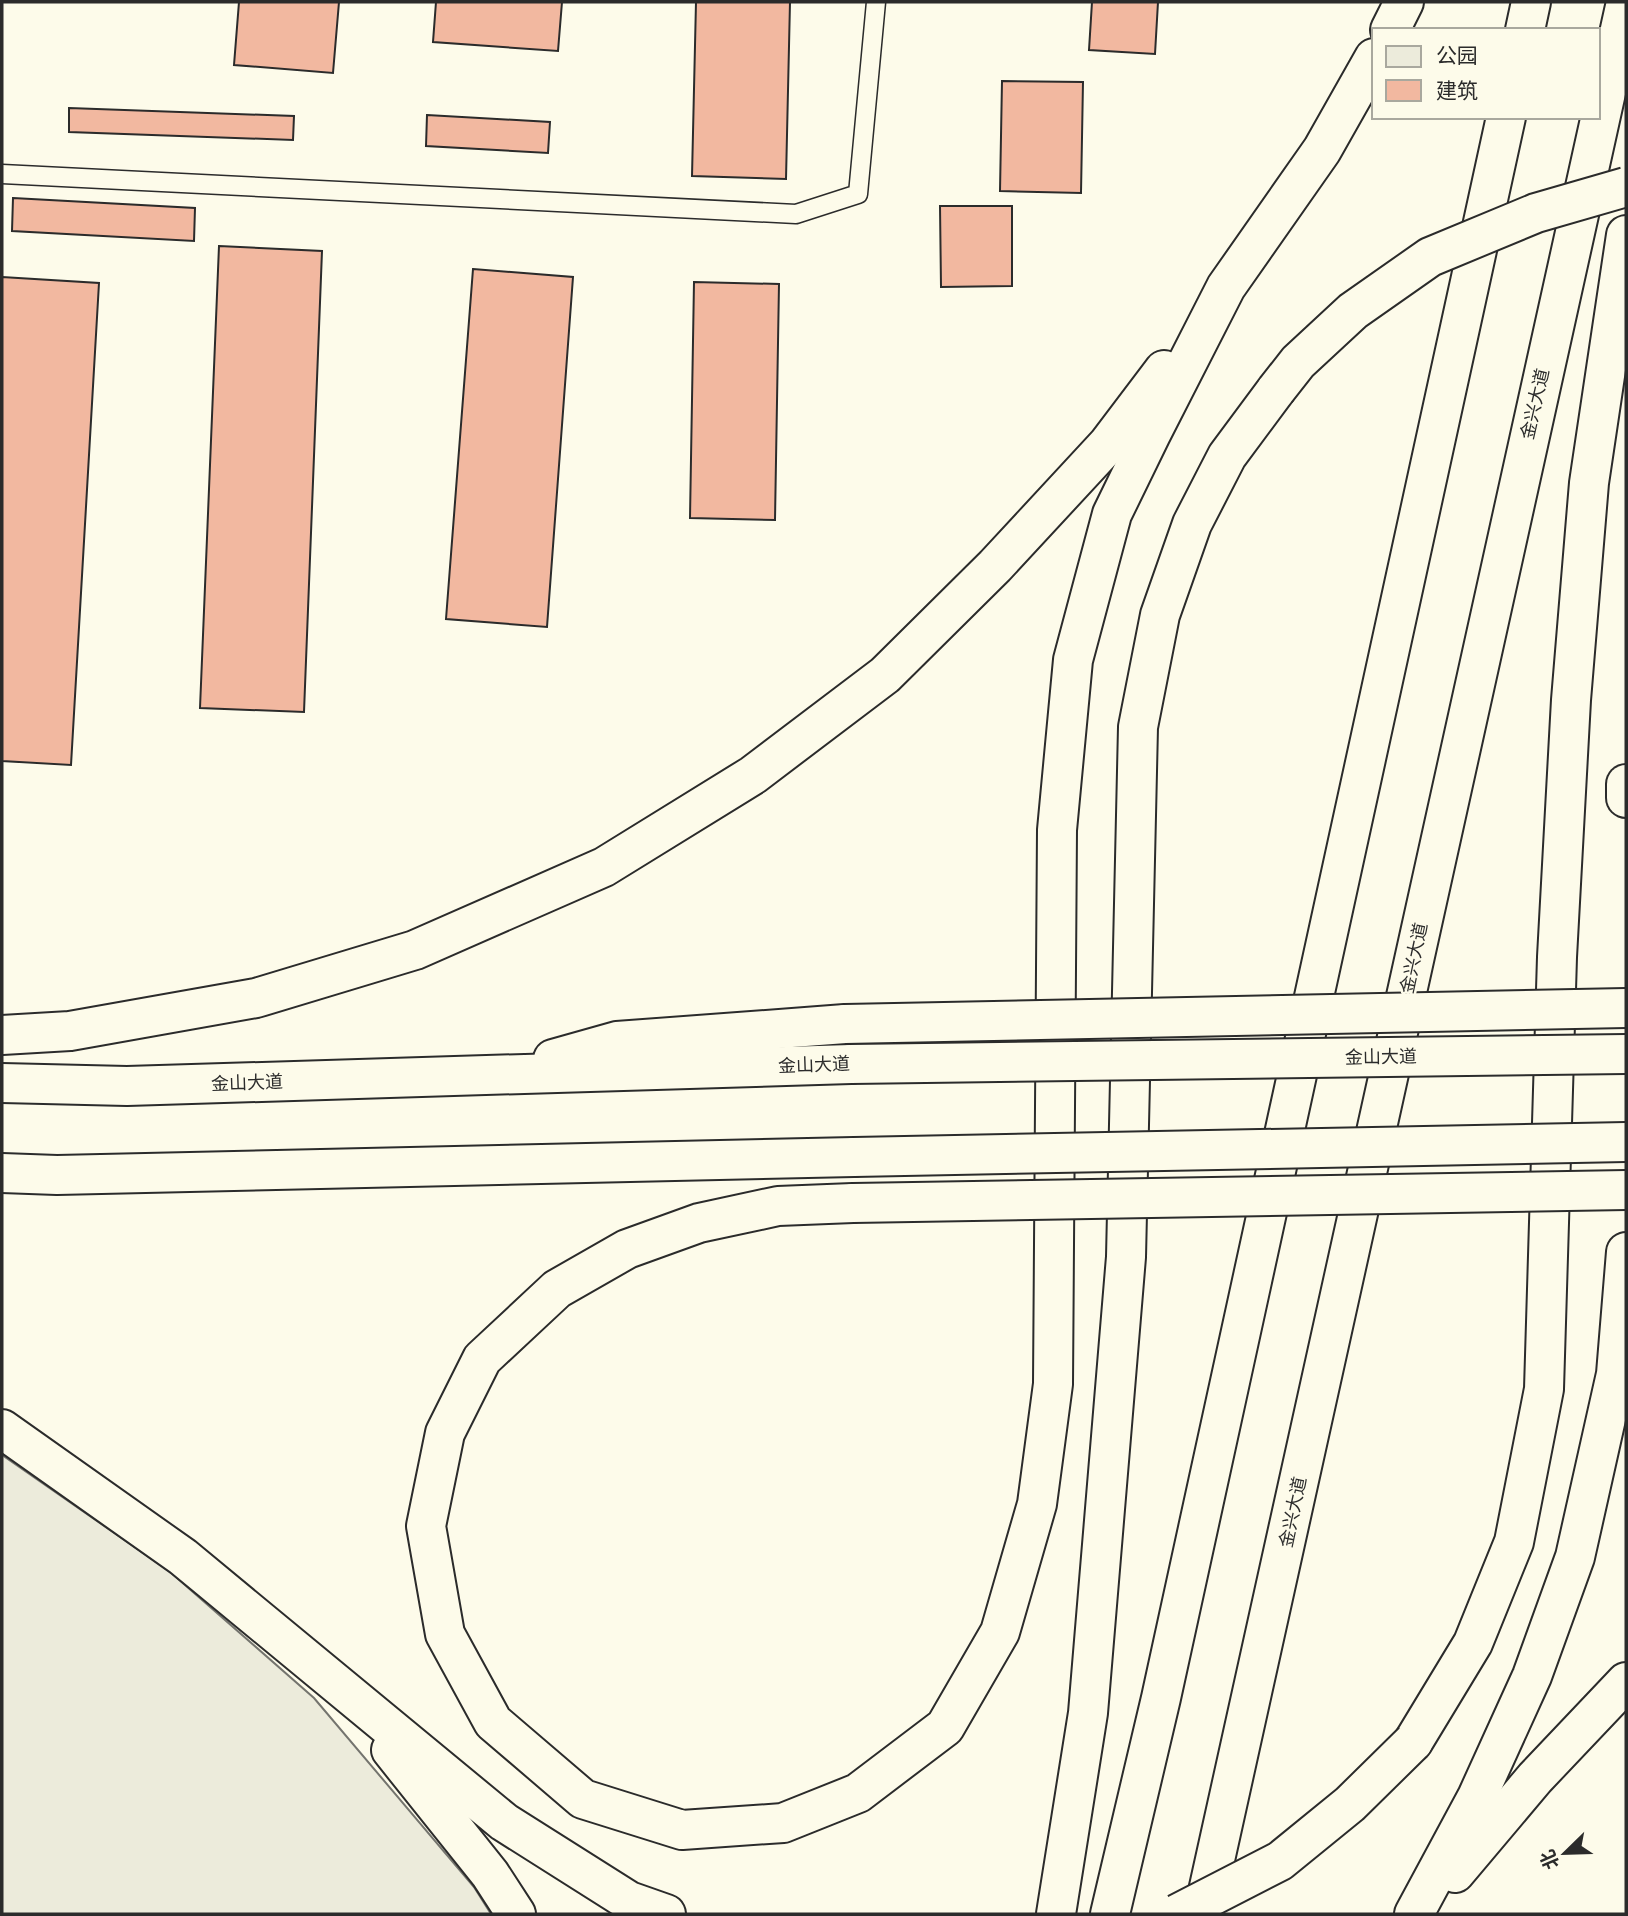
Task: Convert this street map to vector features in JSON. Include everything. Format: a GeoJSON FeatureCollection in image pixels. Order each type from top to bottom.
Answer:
{"type":"FeatureCollection","features":[{"type":"Feature","properties":{"kind":"highway"},"geometry":{"type":"LineString","coordinates":[[1391,28],[1404,2]]}},
{"type":"Feature","properties":{"kind":"highway"},"geometry":{"type":"LineString","coordinates":[[1525,28],[1531,2]]}},
{"type":"Feature","properties":{"kind":"highway","name":"金兴大道"},"geometry":{"type":"LineString","coordinates":[[1203,1914],[1626,2]]}},
{"type":"Feature","properties":{"kind":"highway"},"geometry":{"type":"LineString","coordinates":[[2,1035],[70,1031],[256,998],[415,950],[604,867],[753,775],[885,675],[995,566],[1108,444],[1226,287],[1322,150],[1372,62]]}},
{"type":"Feature","properties":{"kind":"highway"},"geometry":{"type":"LineString","coordinates":[[1110,1914],[1161,1698],[1506,119]]}},
{"type":"Feature","properties":{"kind":"highway"},"geometry":{"type":"LineString","coordinates":[[1056,1914],[1088,1713],[1126,1257],[1138,727],[1160,615],[1192,524],[1227,456],[1298,362],[1353,311],[1430,257],[1536,213],[1626,187]]}},
{"type":"Feature","properties":{"kind":"highway"},"geometry":{"type":"LineString","coordinates":[[1177,1914],[1280,1861],[1350,1804],[1413,1742],[1473,1643],[1514,1542],[1544,1389],[1557,957],[1570,700],[1588,483],[1626,235]]}},
{"type":"Feature","properties":{"kind":"highway"},"geometry":{"type":"LineString","coordinates":[[1226,287],[1112,514],[1073,660],[1057,830],[1053,1384],[1037,1504],[1000,1632],[945,1727],[858,1793],[783,1823],[682,1830],[583,1799],[493,1722],[445,1634],[426,1526],[445,1433],[482,1359],[557,1289],[627,1249],[699,1223],[778,1206],[853,1203],[1626,1190]]}},
{"type":"Feature","properties":{"kind":"highway"},"geometry":{"type":"LineString","coordinates":[[1626,784],[1626,799]]}},
{"type":"Feature","properties":{"kind":"highway"},"geometry":{"type":"LineString","coordinates":[[495,1075],[617,1041],[845,1024],[1626,1008]]}},
{"type":"Feature","properties":{"kind":"highway","name":"金山大道"},"geometry":{"type":"LineString","coordinates":[[2,1083],[127,1086],[851,1064],[1626,1054]]}},
{"type":"Feature","properties":{"kind":"highway"},"geometry":{"type":"LineString","coordinates":[[2,1173],[71,1175],[1626,1142]]}},
{"type":"Feature","properties":{"kind":"highway"},"geometry":{"type":"LineString","coordinates":[[1414,1914],[1477,1797],[1532,1676],[1575,1557],[1616,1374],[1626,1252]]}},
{"type":"Feature","properties":{"kind":"highway"},"geometry":{"type":"LineString","coordinates":[[2,1429],[183,1557],[504,1822],[629,1901],[666,1914]]}},
{"type":"Feature","properties":{"kind":"highway"},"geometry":{"type":"LineString","coordinates":[[332,1682],[435,1801],[490,1874],[516,1914]]}},
{"type":"Feature","properties":{"kind":"highway"},"geometry":{"type":"LineString","coordinates":[[1420,1914],[1535,1778],[1626,1682]]}},
{"type":"Feature","properties":{"kind":"lane"},"geometry":{"type":"LineString","coordinates":[[2,174],[796,214],[858,194],[876,2]]}},
{"type":"Feature","properties":{"kind":"green space"},"geometry":{"type":"Polygon","coordinates":[[[2,1455],[169,1571],[314,1698],[474,1887],[491,1914],[2,1914],[2,1455]]]}},
{"type":"Feature","properties":{"kind":"building"},"geometry":{"type":"Polygon","coordinates":[[[239,2],[339,2],[333,73],[234,65],[239,2]]]}},
{"type":"Feature","properties":{"kind":"building"},"geometry":{"type":"Polygon","coordinates":[[[436,2],[562,2],[558,51],[433,42],[436,2]]]}},
{"type":"Feature","properties":{"kind":"building"},"geometry":{"type":"Polygon","coordinates":[[[696,2],[790,2],[786,179],[692,176],[696,2]]]}},
{"type":"Feature","properties":{"kind":"building"},"geometry":{"type":"Polygon","coordinates":[[[1092,2],[1158,2],[1155,54],[1089,50],[1092,2]]]}},
{"type":"Feature","properties":{"kind":"building"},"geometry":{"type":"Polygon","coordinates":[[[1002,81],[1083,82],[1081,193],[1000,191],[1002,81]]]}},
{"type":"Feature","properties":{"kind":"building"},"geometry":{"type":"Polygon","coordinates":[[[69,108],[294,116],[293,140],[69,132],[69,108]]]}},
{"type":"Feature","properties":{"kind":"building"},"geometry":{"type":"Polygon","coordinates":[[[427,115],[550,122],[548,153],[426,146],[427,115]]]}},
{"type":"Feature","properties":{"kind":"building"},"geometry":{"type":"Polygon","coordinates":[[[13,198],[195,208],[194,241],[12,231],[13,198]]]}},
{"type":"Feature","properties":{"kind":"building"},"geometry":{"type":"Polygon","coordinates":[[[940,206],[1012,206],[1012,286],[941,287],[940,206]]]}},
{"type":"Feature","properties":{"kind":"building"},"geometry":{"type":"Polygon","coordinates":[[[219,246],[322,251],[304,712],[200,708],[219,246]]]}},
{"type":"Feature","properties":{"kind":"building"},"geometry":{"type":"Polygon","coordinates":[[[473,269],[573,277],[547,627],[446,619],[473,269]]]}},
{"type":"Feature","properties":{"kind":"building"},"geometry":{"type":"Polygon","coordinates":[[[2,277],[99,283],[71,765],[2,761],[2,277]]]}},
{"type":"Feature","properties":{"kind":"building"},"geometry":{"type":"Polygon","coordinates":[[[694,282],[779,284],[775,520],[690,518],[694,282]]]}}]}
